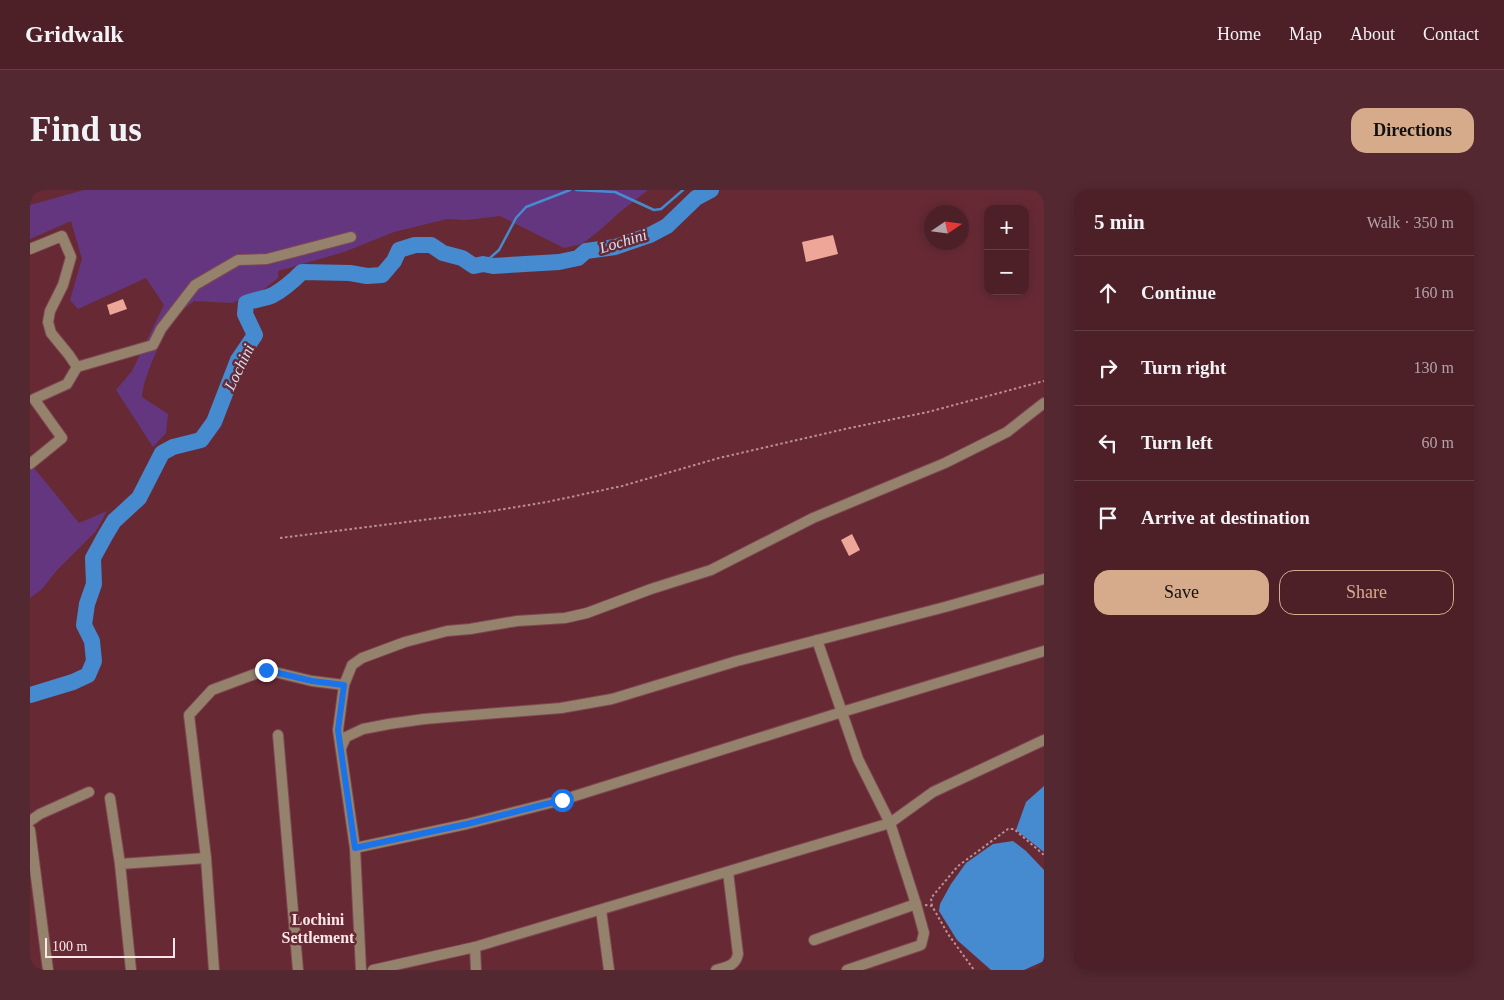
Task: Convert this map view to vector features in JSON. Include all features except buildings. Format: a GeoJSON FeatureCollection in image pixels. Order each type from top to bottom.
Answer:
{"type":"FeatureCollection","features":[{"type":"Feature","properties":{"kind":"street"},"geometry":{"type":"LineString","coordinates":[[30,249],[62,236],[70,258],[63,285],[50,311],[48,322],[50,333],[77,367]]}},
{"type":"Feature","properties":{"kind":"street"},"geometry":{"type":"LineString","coordinates":[[30,464],[62,438],[34,399],[67,384],[77,367],[153,345],[161,329],[195,285],[238,260],[266,259],[351,237]]}},
{"type":"Feature","properties":{"kind":"street"},"geometry":{"type":"LineString","coordinates":[[360,970],[355,848],[338,730],[344,685],[352,664],[362,658],[405,642],[447,631],[517,621],[565,618],[580,615],[711,570],[813,518],[945,464],[999,437],[1044,403]]}},
{"type":"Feature","properties":{"kind":"street"},"geometry":{"type":"LineString","coordinates":[[340,749],[346,737],[363,729],[424,719],[561,708],[612,699],[737,661],[945,607],[1044,579]]}},
{"type":"Feature","properties":{"kind":"street"},"geometry":{"type":"LineString","coordinates":[[817,640],[858,759],[890,823],[924,933],[921,945],[846,970]]}},
{"type":"Feature","properties":{"kind":"street"},"geometry":{"type":"LineString","coordinates":[[355,848],[467,824],[562,800],[1044,651]]}},
{"type":"Feature","properties":{"kind":"street"},"geometry":{"type":"LineString","coordinates":[[214,970],[206,858],[189,715],[212,690],[266,670],[312,681],[344,685]]}},
{"type":"Feature","properties":{"kind":"street"},"geometry":{"type":"LineString","coordinates":[[278,735],[298,970]]}},
{"type":"Feature","properties":{"kind":"street"},"geometry":{"type":"LineString","coordinates":[[373,970],[475,947],[890,823],[933,792],[1044,740]]}},
{"type":"Feature","properties":{"kind":"street"},"geometry":{"type":"LineString","coordinates":[[30,821],[40,814],[89,792]]}},
{"type":"Feature","properties":{"kind":"street"},"geometry":{"type":"LineString","coordinates":[[110,798],[120,864],[131,970]]}},
{"type":"Feature","properties":{"kind":"street"},"geometry":{"type":"LineString","coordinates":[[30,830],[48,970]]}},
{"type":"Feature","properties":{"kind":"street"},"geometry":{"type":"LineString","coordinates":[[120,864],[206,858]]}},
{"type":"Feature","properties":{"kind":"street"},"geometry":{"type":"LineString","coordinates":[[716,970],[732,965],[737,960],[738,954],[728,872]]}},
{"type":"Feature","properties":{"kind":"street"},"geometry":{"type":"LineString","coordinates":[[814,940],[916,904]]}},
{"type":"Feature","properties":{"kind":"street"},"geometry":{"type":"LineString","coordinates":[[602,910],[609,970]]}},
{"type":"Feature","properties":{"kind":"street"},"geometry":{"type":"LineString","coordinates":[[475,947],[476,970]]}},
{"type":"Feature","properties":{"kind":"path"},"geometry":{"type":"LineString","coordinates":[[280,538],[486,512],[547,502],[622,486],[719,458],[928,412],[1044,381]]}},
{"type":"Feature","properties":{"kind":"path"},"geometry":{"type":"LineString","coordinates":[[974,970],[948,934],[932,906],[931,898],[958,866],[1008,829],[1014,829],[1044,855]]}},
{"type":"Feature","properties":{"kind":"path"},"geometry":{"type":"LineString","coordinates":[[916,904],[932,906]]}},
{"type":"Feature","properties":{"kind":"shaded area"},"geometry":{"type":"Polygon","coordinates":[[[84,190],[648,190],[582,244],[564,248],[500,216],[466,220],[447,219],[394,232],[344,252],[278,271],[278,278],[263,290],[232,303],[194,301],[181,312],[167,330],[143,388],[142,397],[168,414],[166,433],[153,447],[116,390],[132,371],[164,305],[146,278],[78,309],[70,300],[82,259],[71,221],[30,239],[30,205],[84,190]]]}},
{"type":"Feature","properties":{"kind":"shaded area"},"geometry":{"type":"Polygon","coordinates":[[[30,463],[79,523],[107,511],[96,531],[57,570],[42,589],[30,598],[30,463]]]}},
{"type":"Feature","properties":{"kind":"water"},"geometry":{"type":"Polygon","coordinates":[[[1044,786],[1044,852],[1016,830],[1026,802],[1044,786]]]}},
{"type":"Feature","properties":{"kind":"water"},"geometry":{"type":"Polygon","coordinates":[[[1013,841],[1026,851],[1044,870],[1044,961],[1024,970],[991,970],[957,940],[939,911],[940,904],[966,863],[993,844],[1013,841]]]}},
{"type":"Feature","properties":{"kind":"waterway"},"geometry":{"type":"LineString","coordinates":[[483,264],[499,250],[516,218],[526,207],[570,190]]}},
{"type":"Feature","properties":{"kind":"waterway"},"geometry":{"type":"LineString","coordinates":[[576,190],[615,192],[654,210],[661,209],[683,190]]}},
{"type":"Feature","properties":{"kind":"waterway","name":"Lochini"},"geometry":{"type":"LineString","coordinates":[[30,695],[73,682],[88,675],[94,661],[92,641],[84,625],[87,604],[94,584],[93,558],[114,521],[139,498],[162,453],[173,447],[201,440],[214,422],[238,360],[255,335],[245,314],[246,303],[273,295],[302,272],[350,273],[367,276],[382,275],[394,261],[399,250],[415,245],[431,245],[443,253],[462,258],[474,266],[483,264],[493,266],[559,262],[578,258],[586,251],[615,247],[650,235],[667,226],[696,198],[711,190]]}},
{"type":"Feature","properties":{"kind":"district","name":"Lochini Settlement"},"geometry":{"type":"Point","coordinates":[318,928]}},
{"type":"Feature","properties":{"kind":"route"},"geometry":{"type":"LineString","coordinates":[[266,670],[312,681],[344,685],[338,730],[355,848],[467,824],[562,800]]}}]}
